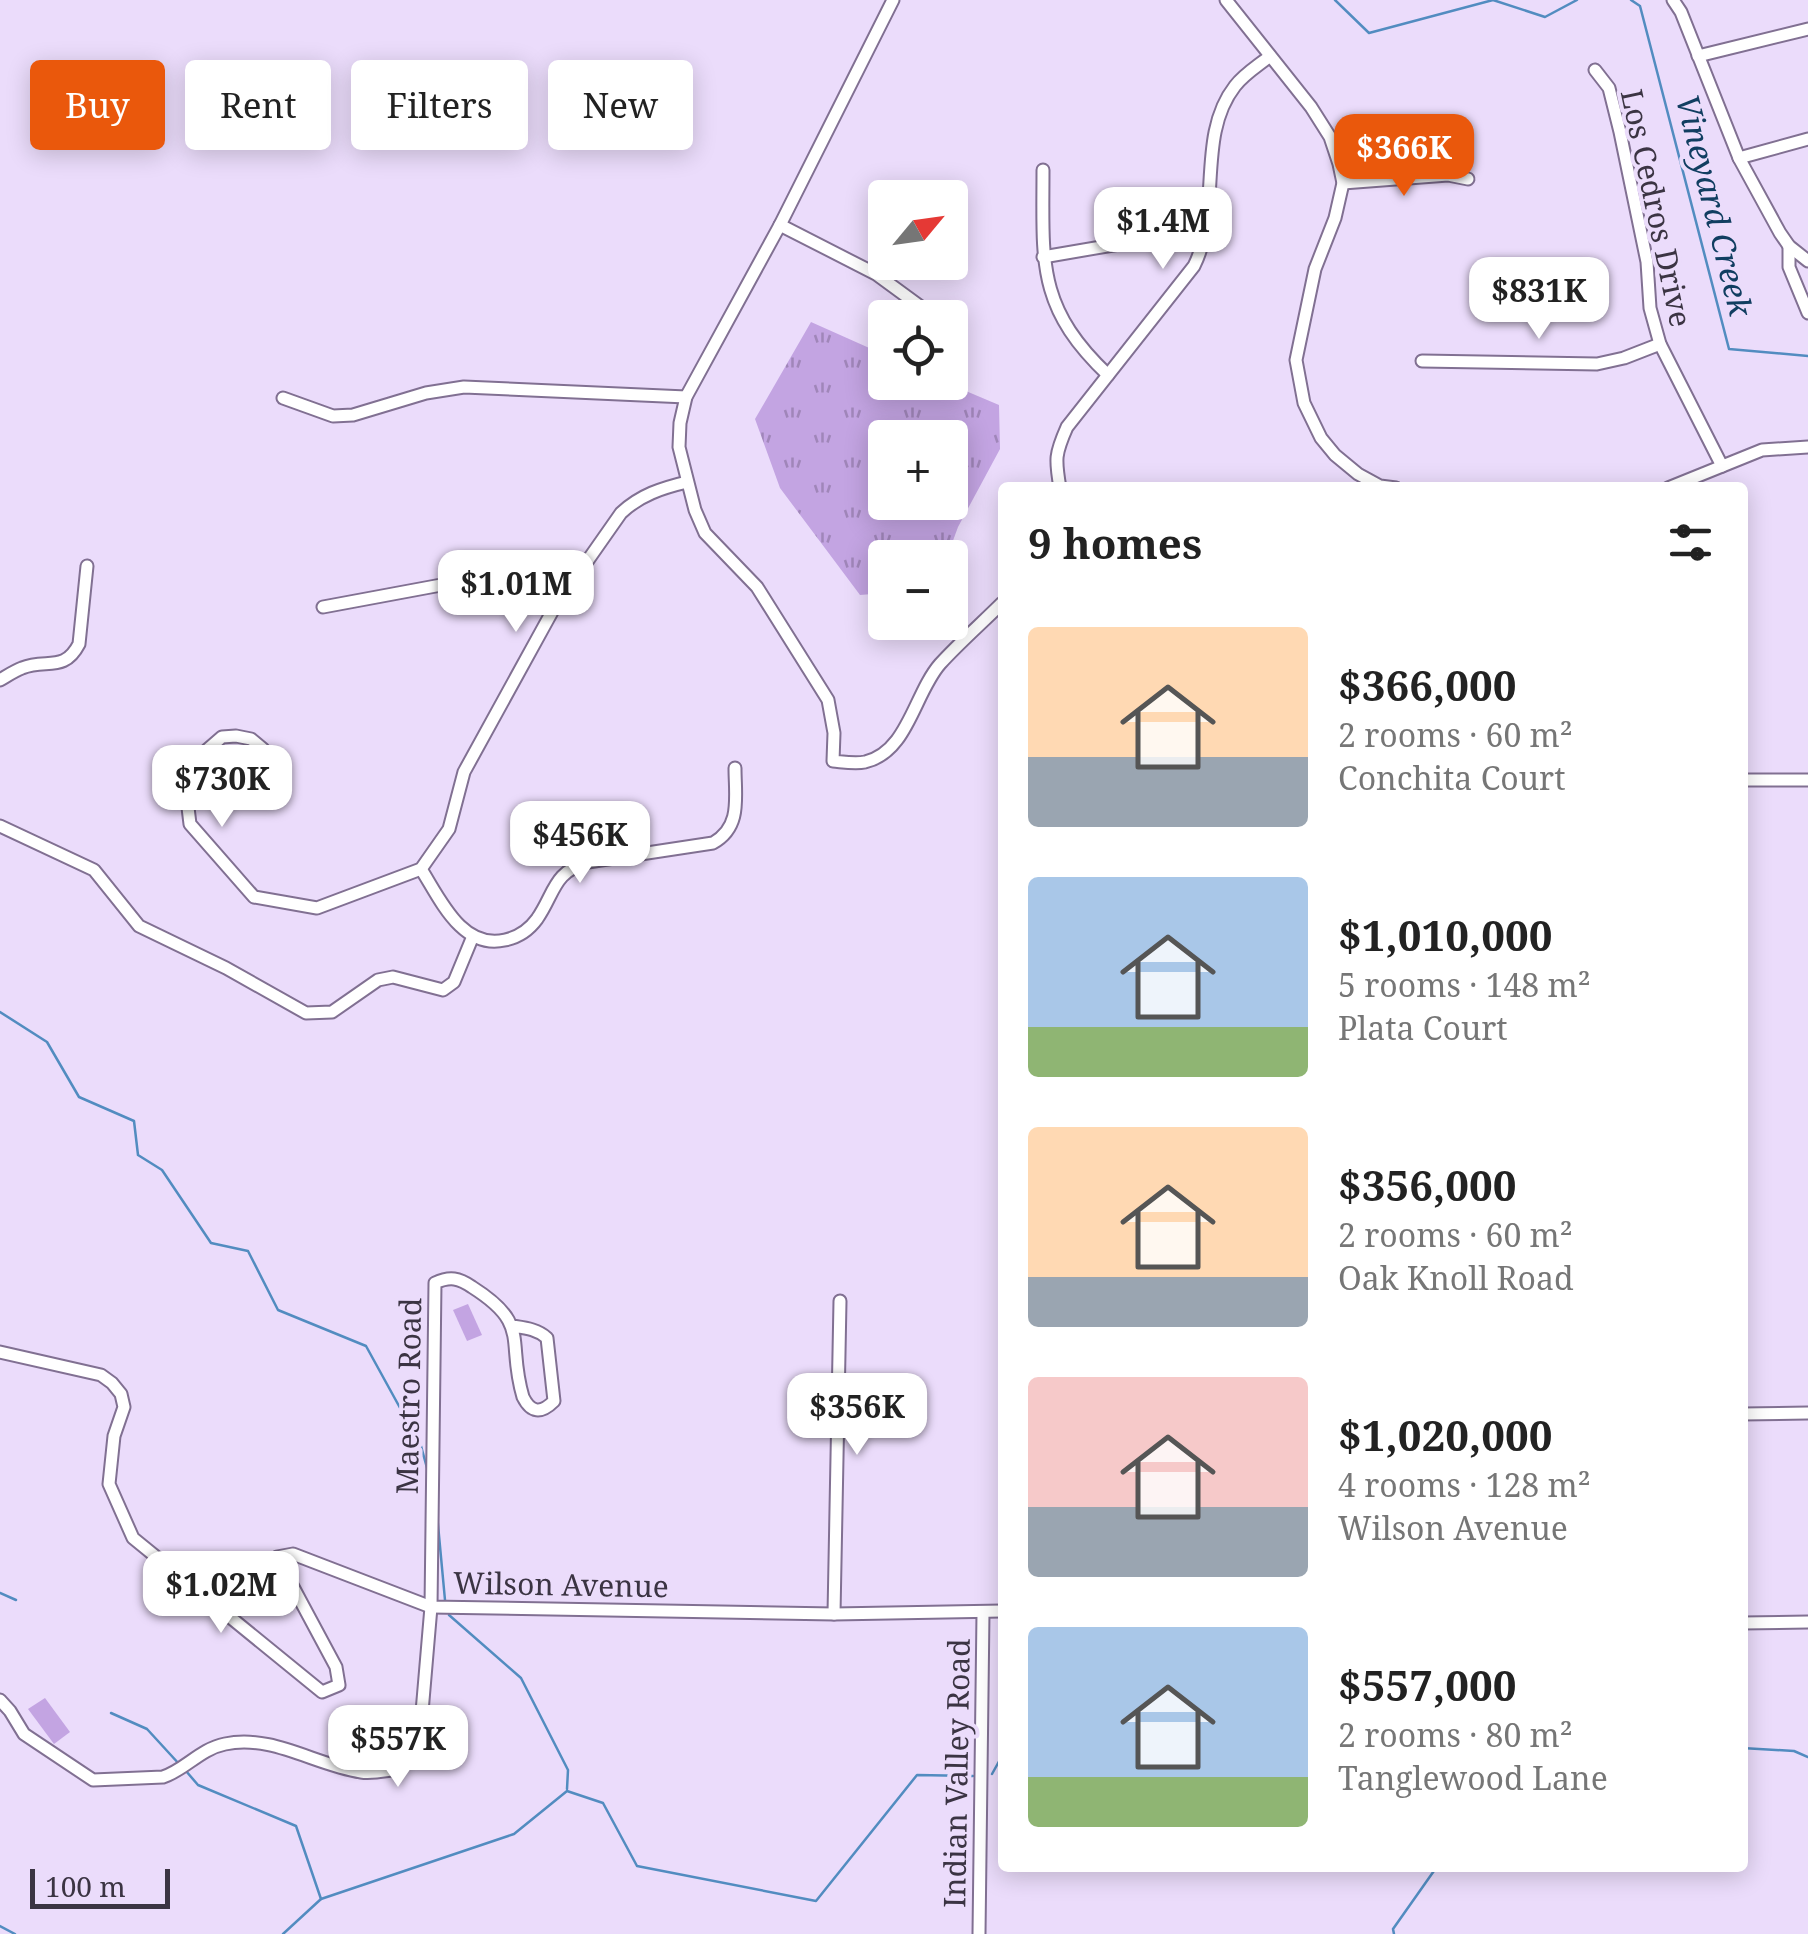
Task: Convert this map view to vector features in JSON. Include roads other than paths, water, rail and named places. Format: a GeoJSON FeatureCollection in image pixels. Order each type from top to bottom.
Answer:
{"type":"FeatureCollection","features":[{"type":"Feature","properties":{"kind":"street"},"geometry":{"type":"LineString","coordinates":[[893,0],[780,225],[686,397],[680,447],[695,510],[705,532],[757,587],[828,700],[834,733],[833,761],[862,763],[878,758],[894,744],[928,680],[998,607]]}},
{"type":"Feature","properties":{"kind":"street"},"geometry":{"type":"LineString","coordinates":[[1226,0],[1311,107],[1330,137],[1343,183],[1335,218],[1315,269],[1296,360],[1298,381],[1321,438],[1335,455],[1372,482]]}},
{"type":"Feature","properties":{"kind":"street"},"geometry":{"type":"LineString","coordinates":[[1673,0],[1739,158],[1789,246],[1808,260]]}},
{"type":"Feature","properties":{"kind":"street"},"geometry":{"type":"LineString","coordinates":[[1698,56],[1808,29]]}},
{"type":"Feature","properties":{"kind":"street"},"geometry":{"type":"LineString","coordinates":[[1059,482],[1055,462],[1067,427],[1201,253],[1209,222],[1218,118],[1235,86],[1270,56]]}},
{"type":"Feature","properties":{"kind":"street","name":"Los Cedros Drive"},"geometry":{"type":"LineString","coordinates":[[1595,70],[1609,88],[1645,251],[1650,308],[1660,344],[1722,466]]}},
{"type":"Feature","properties":{"kind":"street"},"geometry":{"type":"LineString","coordinates":[[1739,158],[1808,139]]}},
{"type":"Feature","properties":{"kind":"street"},"geometry":{"type":"LineString","coordinates":[[1043,170],[1043,257],[1054,300],[1066,329],[1108,375]]}},
{"type":"Feature","properties":{"kind":"street"},"geometry":{"type":"LineString","coordinates":[[1343,183],[1448,174],[1468,179]]}},
{"type":"Feature","properties":{"kind":"street"},"geometry":{"type":"LineString","coordinates":[[780,225],[876,274],[911,300]]}},
{"type":"Feature","properties":{"kind":"street"},"geometry":{"type":"LineString","coordinates":[[1043,257],[1119,244]]}},
{"type":"Feature","properties":{"kind":"street"},"geometry":{"type":"LineString","coordinates":[[1789,246],[1789,267],[1808,312]]}},
{"type":"Feature","properties":{"kind":"street"},"geometry":{"type":"LineString","coordinates":[[1422,361],[1597,364],[1660,344]]}},
{"type":"Feature","properties":{"kind":"street"},"geometry":{"type":"LineString","coordinates":[[283,398],[333,416],[353,415],[426,393],[464,388],[686,397]]}},
{"type":"Feature","properties":{"kind":"street"},"geometry":{"type":"LineString","coordinates":[[1683,482],[1762,450],[1808,447]]}},
{"type":"Feature","properties":{"kind":"street"},"geometry":{"type":"LineString","coordinates":[[272,776],[262,748],[250,739],[222,737],[206,750],[186,790],[190,824],[254,897],[318,908],[421,869],[449,829],[464,772],[554,610],[634,501],[687,482]]}},
{"type":"Feature","properties":{"kind":"street"},"geometry":{"type":"LineString","coordinates":[[0,680],[25,666],[58,664],[73,656],[79,644],[86,566]]}},
{"type":"Feature","properties":{"kind":"street"},"geometry":{"type":"LineString","coordinates":[[323,607],[484,580],[510,586],[554,610]]}},
{"type":"Feature","properties":{"kind":"street"},"geometry":{"type":"LineString","coordinates":[[421,869],[457,924],[473,936],[493,942],[512,938],[526,931],[562,875],[576,866],[720,839],[732,825],[735,768]]}},
{"type":"Feature","properties":{"kind":"street"},"geometry":{"type":"LineString","coordinates":[[1748,780],[1808,780]]}},
{"type":"Feature","properties":{"kind":"street"},"geometry":{"type":"LineString","coordinates":[[0,826],[94,870],[139,926],[306,1013],[332,1012],[378,980],[393,976],[443,990],[454,982],[473,936]]}},
{"type":"Feature","properties":{"kind":"street","name":"Maestro Road"},"geometry":{"type":"LineString","coordinates":[[431,1608],[435,1283],[452,1278],[464,1282],[502,1308],[512,1326],[523,1397],[528,1407],[547,1408],[554,1401],[546,1338],[529,1328],[512,1326]]}},
{"type":"Feature","properties":{"kind":"street"},"geometry":{"type":"LineString","coordinates":[[834,1614],[840,1301]]}},
{"type":"Feature","properties":{"kind":"street","name":"Wilson Avenue"},"geometry":{"type":"LineString","coordinates":[[0,1352],[100,1375],[112,1383],[121,1394],[124,1407],[114,1436],[109,1484],[133,1538],[322,1692],[339,1685],[336,1666],[277,1557],[293,1554],[431,1608],[834,1614],[998,1611]]}},
{"type":"Feature","properties":{"kind":"street"},"geometry":{"type":"LineString","coordinates":[[1748,1414],[1808,1413]]}},
{"type":"Feature","properties":{"kind":"street"},"geometry":{"type":"LineString","coordinates":[[0,1700],[24,1734],[94,1780],[172,1774],[194,1757],[222,1744],[254,1741],[364,1773],[400,1769],[422,1712],[431,1608]]}},
{"type":"Feature","properties":{"kind":"street","name":"Indian Valley Road"},"geometry":{"type":"LineString","coordinates":[[979,1934],[983,1612]]}},
{"type":"Feature","properties":{"kind":"street"},"geometry":{"type":"LineString","coordinates":[[1748,1622],[1808,1622]]}},
{"type":"Feature","properties":{"kind":"waterway","name":"Vineyard Creek"},"geometry":{"type":"LineString","coordinates":[[1335,0],[1369,33],[1493,0],[1545,17],[1577,0]]}},
{"type":"Feature","properties":{"kind":"waterway","name":"Vineyard Creek"},"geometry":{"type":"LineString","coordinates":[[1631,0],[1640,6],[1729,349],[1808,356]]}},
{"type":"Feature","properties":{"kind":"waterway"},"geometry":{"type":"LineString","coordinates":[[0,1012],[47,1042],[79,1097],[134,1121],[138,1155],[162,1170],[211,1243],[248,1251],[278,1310],[366,1346],[421,1446],[427,1468]]}},
{"type":"Feature","properties":{"kind":"waterway"},"geometry":{"type":"LineString","coordinates":[[437,1514],[445,1600]]}},
{"type":"Feature","properties":{"kind":"waterway"},"geometry":{"type":"LineString","coordinates":[[0,1593],[16,1600]]}},
{"type":"Feature","properties":{"kind":"waterway"},"geometry":{"type":"LineString","coordinates":[[449,1615],[521,1678],[568,1770],[567,1789]]}},
{"type":"Feature","properties":{"kind":"waterway"},"geometry":{"type":"LineString","coordinates":[[111,1713],[147,1729],[180,1765]]}},
{"type":"Feature","properties":{"kind":"waterway"},"geometry":{"type":"LineString","coordinates":[[1748,1748],[1794,1751],[1808,1757]]}},
{"type":"Feature","properties":{"kind":"waterway"},"geometry":{"type":"LineString","coordinates":[[992,1774],[998,1763]]}},
{"type":"Feature","properties":{"kind":"waterway"},"geometry":{"type":"LineString","coordinates":[[186,1771],[198,1785],[296,1826],[321,1899]]}},
{"type":"Feature","properties":{"kind":"waterway"},"geometry":{"type":"LineString","coordinates":[[283,1934],[321,1899],[514,1834],[567,1791],[603,1803],[637,1866],[816,1901],[917,1775],[973,1776]]}},
{"type":"Feature","properties":{"kind":"waterway"},"geometry":{"type":"LineString","coordinates":[[1394,1934],[1393,1929],[1433,1872]]}},
{"type":"Feature","properties":{"kind":"waterway"},"geometry":{"type":"LineString","coordinates":[[0,1926],[15,1934]]}}]}
